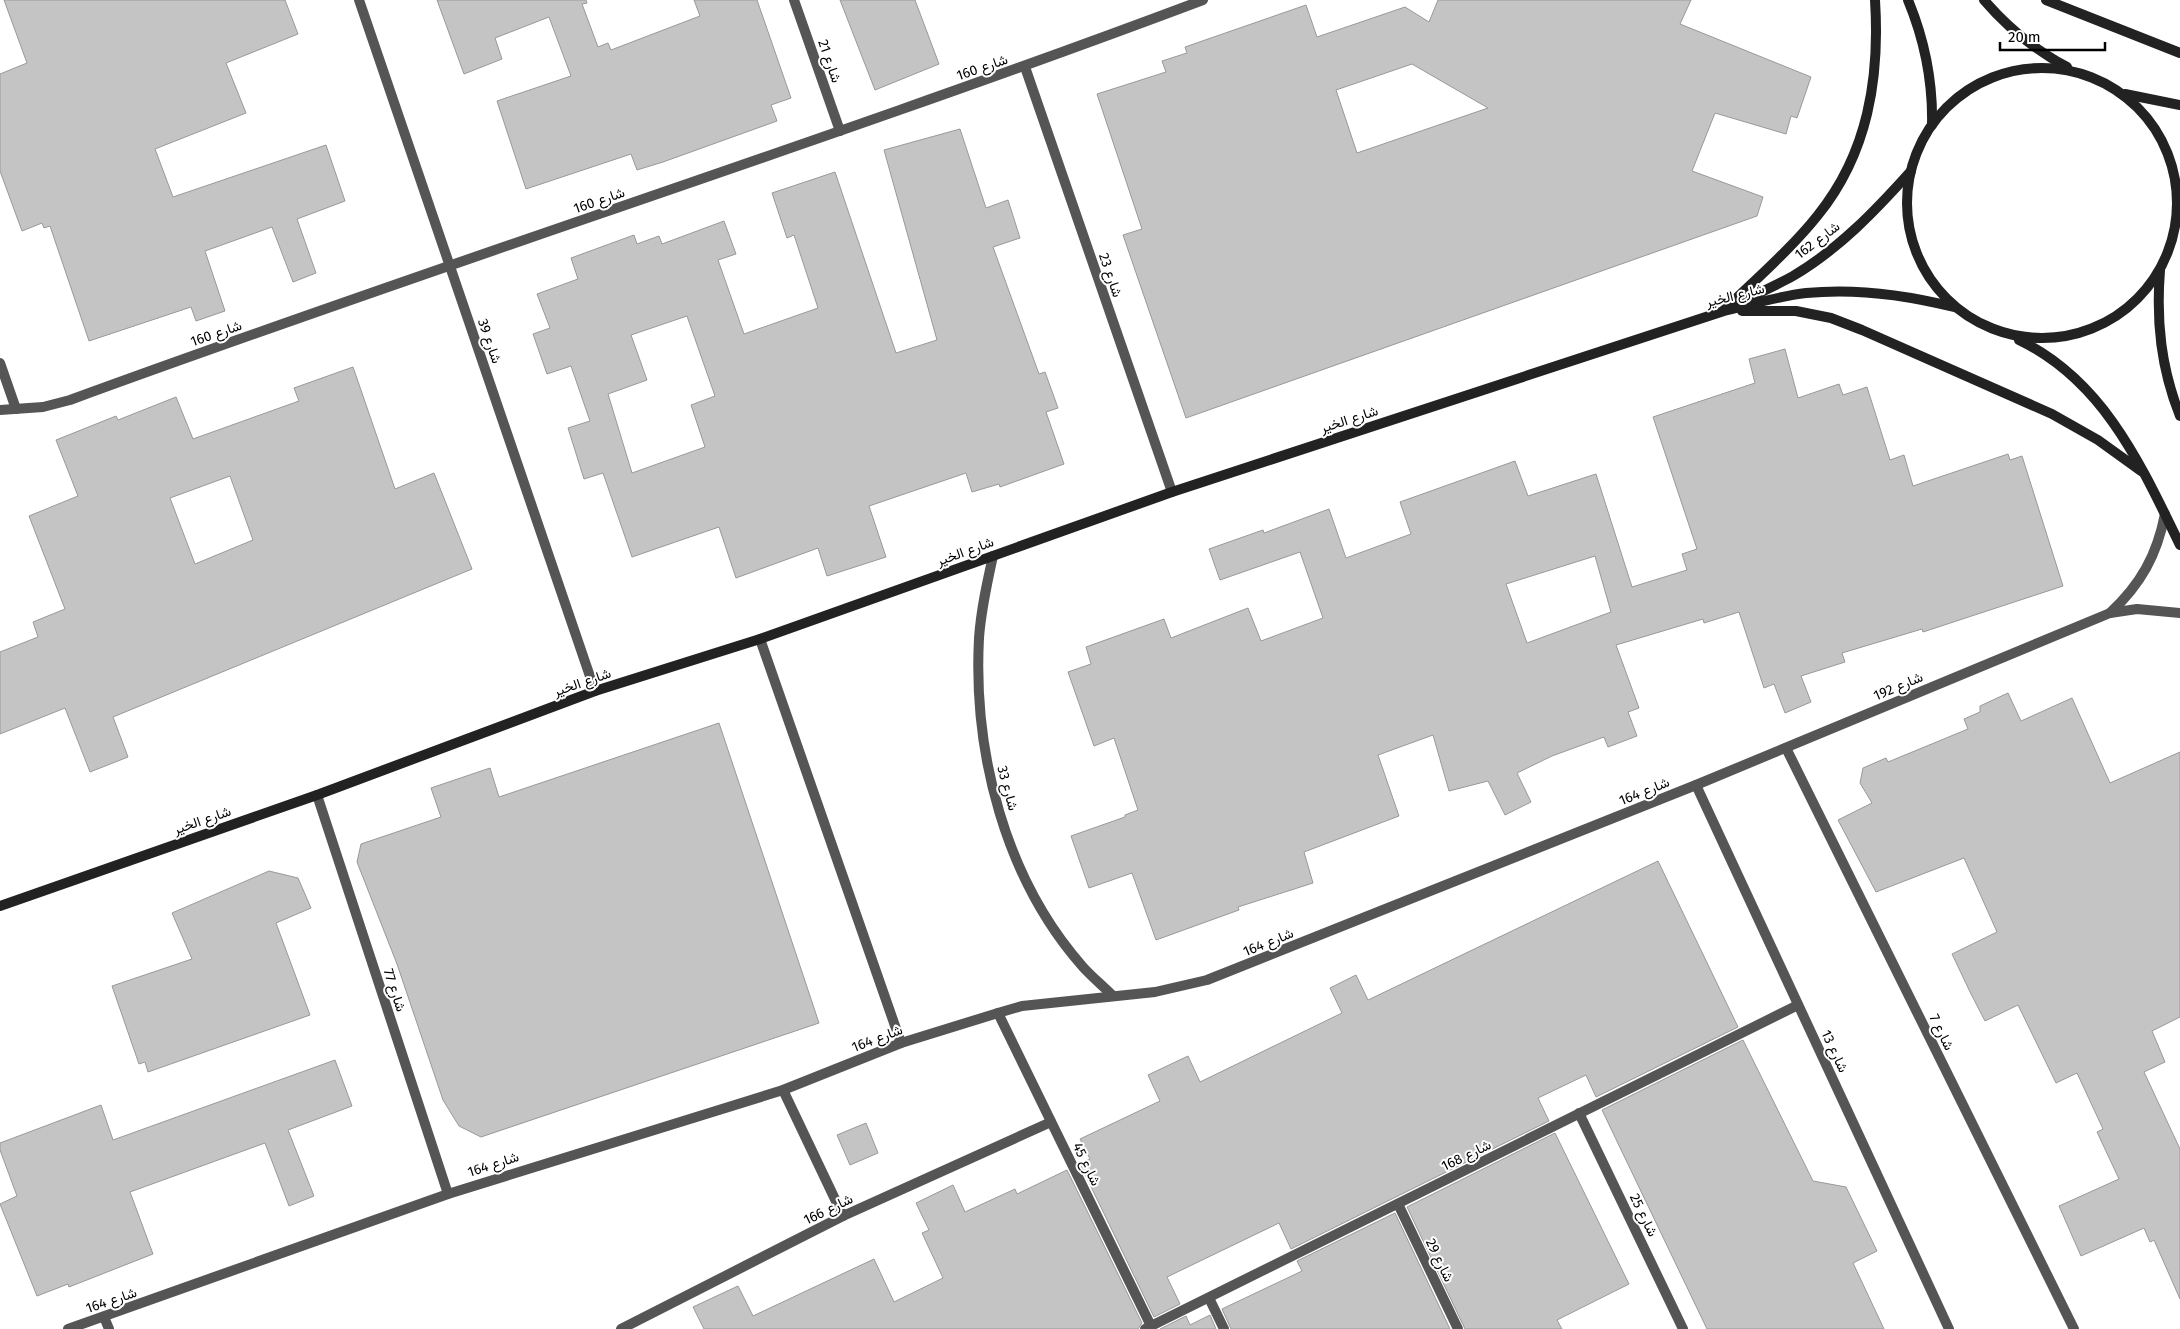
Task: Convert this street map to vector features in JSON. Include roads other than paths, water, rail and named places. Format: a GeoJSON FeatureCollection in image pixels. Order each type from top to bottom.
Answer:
{"type":"FeatureCollection","features":[{"type":"Feature","properties":{"kind":"main road"},"geometry":{"type":"LineString","coordinates":[[1724,311],[1817,217],[1849,168],[1869,111],[1874,81],[1877,32],[1875,0]]}},
{"type":"Feature","properties":{"kind":"main road"},"geometry":{"type":"LineString","coordinates":[[1908,0],[1925,49],[1932,100],[1932,125]]}},
{"type":"Feature","properties":{"kind":"main road"},"geometry":{"type":"LineString","coordinates":[[1984,0],[2019,36],[2046,56],[2074,72]]}},
{"type":"Feature","properties":{"kind":"main road"},"geometry":{"type":"LineString","coordinates":[[2046,0],[2180,53]]}},
{"type":"Feature","properties":{"kind":"main road"},"geometry":{"type":"LineString","coordinates":[[2010,335],[2052,339],[2078,334],[2104,324],[2125,310],[2145,291],[2160,270],[2178,225],[2177,192],[2172,166],[2163,141],[2148,119],[2123,94],[2108,84],[2058,68],[2032,67],[2005,72],[1981,82],[1958,96],[1939,115],[1920,145],[1912,170],[1908,188],[1907,214],[1911,240],[1921,265],[1935,287],[1954,307],[1976,322],[2010,335],[2048,356],[2076,377],[2113,421],[2165,514],[2180,546]]}},
{"type":"Feature","properties":{"kind":"main road"},"geometry":{"type":"LineString","coordinates":[[2123,94],[2180,105]]}},
{"type":"Feature","properties":{"kind":"main road","name":"شارع 162"},"geometry":{"type":"LineString","coordinates":[[1724,311],[1793,276],[1826,252],[1858,226],[1912,170]]}},
{"type":"Feature","properties":{"kind":"main road"},"geometry":{"type":"LineString","coordinates":[[2160,270],[2157,302],[2159,335],[2166,376],[2180,416]]}},
{"type":"Feature","properties":{"kind":"main road","name":"شارع الخير"},"geometry":{"type":"LineString","coordinates":[[0,906],[317,794],[595,691],[760,639],[1172,492],[1724,311],[1804,293],[1828,292],[1887,294],[1954,307]]}},
{"type":"Feature","properties":{"kind":"main road"},"geometry":{"type":"LineString","coordinates":[[1724,311],[1796,311],[1831,318],[2052,414],[2098,440],[2141,470]]}},
{"type":"Feature","properties":{"kind":"street","name":"شارع 39"},"geometry":{"type":"LineString","coordinates":[[358,0],[595,691]]}},
{"type":"Feature","properties":{"kind":"street","name":"شارع 21"},"geometry":{"type":"LineString","coordinates":[[794,0],[840,131]]}},
{"type":"Feature","properties":{"kind":"street","name":"شارع 160"},"geometry":{"type":"LineString","coordinates":[[0,410],[43,406],[70,400],[450,265],[1025,67],[1203,0]]}},
{"type":"Feature","properties":{"kind":"street","name":"شارع 23"},"geometry":{"type":"LineString","coordinates":[[1025,67],[1172,492]]}},
{"type":"Feature","properties":{"kind":"street"},"geometry":{"type":"LineString","coordinates":[[0,363],[16,409]]}},
{"type":"Feature","properties":{"kind":"street","name":"شارع 192"},"geometry":{"type":"LineString","coordinates":[[2110,613],[2127,597],[2145,572],[2161,537],[2165,514]]}},
{"type":"Feature","properties":{"kind":"street","name":"شارع 33"},"geometry":{"type":"LineString","coordinates":[[993,556],[983,604],[978,678],[984,743],[996,800],[1009,838],[1040,906],[1083,967],[1113,996]]}},
{"type":"Feature","properties":{"kind":"street","name":"شارع 192"},"geometry":{"type":"LineString","coordinates":[[1696,786],[2110,613],[2137,609],[2180,612]]}},
{"type":"Feature","properties":{"kind":"street"},"geometry":{"type":"LineString","coordinates":[[760,639],[901,1043]]}},
{"type":"Feature","properties":{"kind":"street","name":"شارع 7"},"geometry":{"type":"LineString","coordinates":[[1786,748],[2074,1329]]}},
{"type":"Feature","properties":{"kind":"street","name":"شارع 164"},"geometry":{"type":"LineString","coordinates":[[68,1329],[448,1194],[783,1090],[901,1043],[998,1013],[1022,1006],[1155,992],[1207,980],[1696,786]]}},
{"type":"Feature","properties":{"kind":"street","name":"شارع 13"},"geometry":{"type":"LineString","coordinates":[[1696,786],[1949,1329]]}},
{"type":"Feature","properties":{"kind":"street","name":"شارع 77"},"geometry":{"type":"LineString","coordinates":[[317,794],[448,1194]]}},
{"type":"Feature","properties":{"kind":"street","name":"شارع 168"},"geometry":{"type":"LineString","coordinates":[[1148,1328],[1798,1005]]}},
{"type":"Feature","properties":{"kind":"street","name":"شارع 45"},"geometry":{"type":"LineString","coordinates":[[998,1013],[1148,1328]]}},
{"type":"Feature","properties":{"kind":"street"},"geometry":{"type":"LineString","coordinates":[[783,1090],[843,1216]]}},
{"type":"Feature","properties":{"kind":"street","name":"شارع 25"},"geometry":{"type":"LineString","coordinates":[[1579,1113],[1683,1329]]}},
{"type":"Feature","properties":{"kind":"street","name":"شارع 166"},"geometry":{"type":"LineString","coordinates":[[622,1329],[843,1216],[1051,1122]]}},
{"type":"Feature","properties":{"kind":"street","name":"شارع 29"},"geometry":{"type":"LineString","coordinates":[[1398,1204],[1458,1329]]}},
{"type":"Feature","properties":{"kind":"street"},"geometry":{"type":"LineString","coordinates":[[1208,1298],[1224,1329]]}},
{"type":"Feature","properties":{"kind":"street"},"geometry":{"type":"LineString","coordinates":[[104,1317],[110,1329]]}}]}
